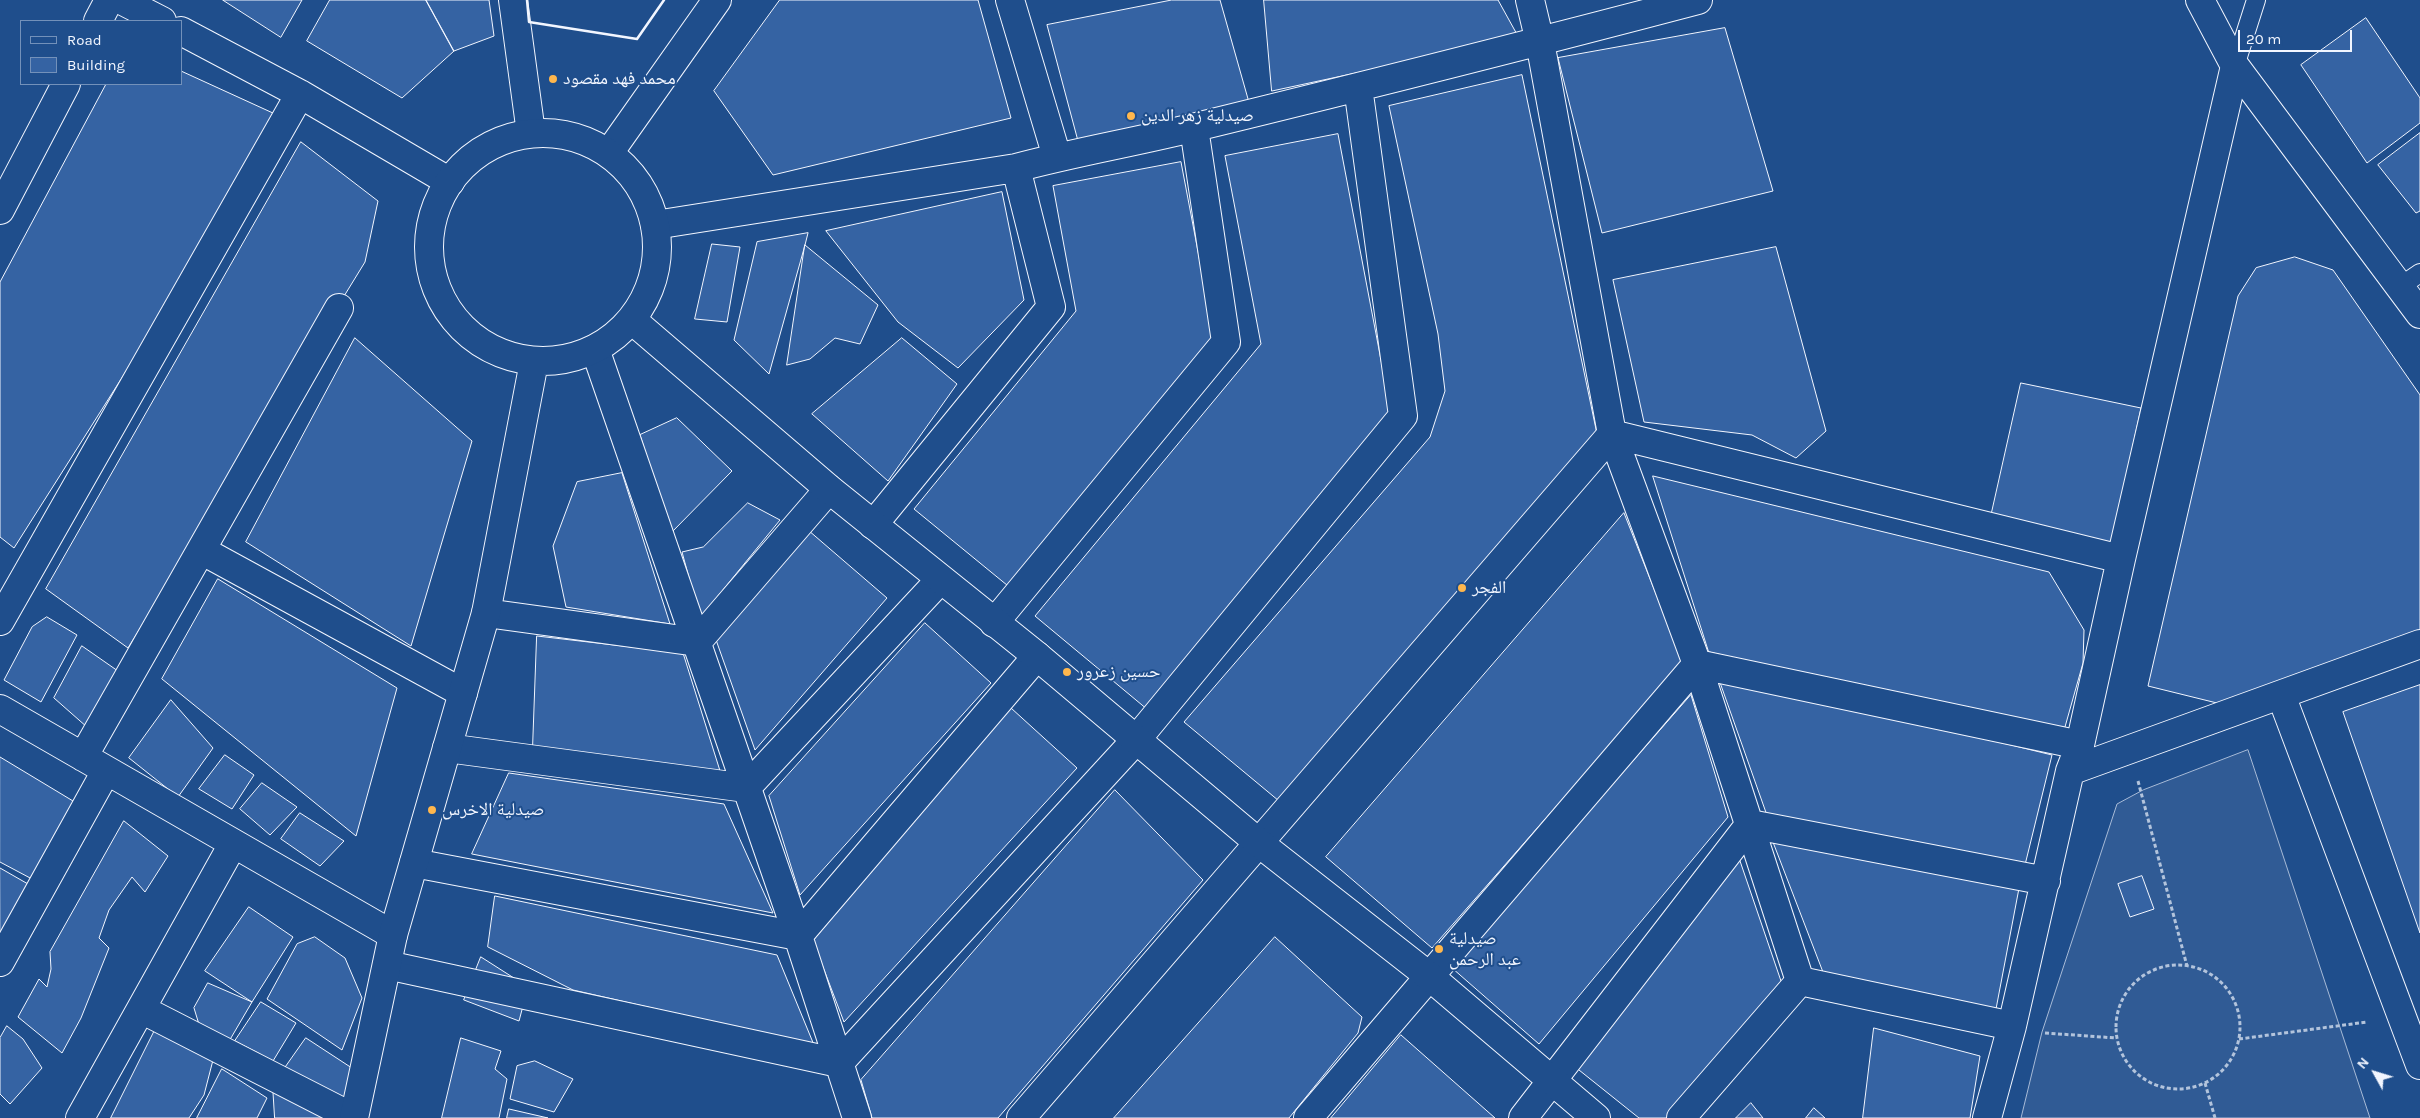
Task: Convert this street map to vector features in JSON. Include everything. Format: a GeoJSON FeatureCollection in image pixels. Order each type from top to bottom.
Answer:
{"type":"FeatureCollection","features":[{"type":"Feature","properties":{"kind":"street"},"geometry":{"type":"LineString","coordinates":[[99,20],[109,0]]}},
{"type":"Feature","properties":{"kind":"street"},"geometry":{"type":"LineString","coordinates":[[121,0],[160,20]]}},
{"type":"Feature","properties":{"kind":"street"},"geometry":{"type":"LineString","coordinates":[[513,0],[532,134]]}},
{"type":"Feature","properties":{"kind":"street"},"geometry":{"type":"LineString","coordinates":[[609,153],[717,0]]}},
{"type":"Feature","properties":{"kind":"street"},"geometry":{"type":"LineString","coordinates":[[1011,0],[1057,157]]}},
{"type":"Feature","properties":{"kind":"street"},"geometry":{"type":"LineString","coordinates":[[1530,0],[1540,42],[1612,434],[1697,664],[1800,980]]}},
{"type":"Feature","properties":{"kind":"street"},"geometry":{"type":"LineString","coordinates":[[655,225],[1016,168],[1057,157],[1194,128],[1540,42],[1698,0]]}},
{"type":"Feature","properties":{"kind":"street"},"geometry":{"type":"LineString","coordinates":[[2200,0],[2236,66],[2410,280],[2420,314]]}},
{"type":"Feature","properties":{"kind":"street"},"geometry":{"type":"LineString","coordinates":[[182,33],[300,94],[450,182]]}},
{"type":"Feature","properties":{"kind":"street"},"geometry":{"type":"LineString","coordinates":[[1987,1118],[2012,1026],[2070,771],[2080,745],[2121,558],[2236,66]]}},
{"type":"Feature","properties":{"kind":"street"},"geometry":{"type":"LineString","coordinates":[[0,210],[65,85]]}},
{"type":"Feature","properties":{"kind":"street"},"geometry":{"type":"LineString","coordinates":[[839,1063],[1136,740],[1403,416],[1358,86]]}},
{"type":"Feature","properties":{"kind":"street"},"geometry":{"type":"LineString","coordinates":[[0,621],[300,94]]}},
{"type":"Feature","properties":{"kind":"street"},"geometry":{"type":"LineString","coordinates":[[994,623],[1226,342],[1194,128]]}},
{"type":"Feature","properties":{"kind":"street"},"geometry":{"type":"LineString","coordinates":[[532,134],[559,134],[576,138],[609,153],[631,173],[647,198],[655,225],[657,258],[649,292],[632,320],[615,337],[595,349],[565,360],[534,362],[501,354],[471,337],[448,312],[433,281],[429,247],[434,212],[450,182],[478,154],[500,142],[532,134]]}},
{"type":"Feature","properties":{"kind":"street"},"geometry":{"type":"LineString","coordinates":[[873,525],[1050,307],[1016,168]]}},
{"type":"Feature","properties":{"kind":"street"},"geometry":{"type":"LineString","coordinates":[[83,757],[339,308]]}},
{"type":"Feature","properties":{"kind":"street"},"geometry":{"type":"LineString","coordinates":[[632,320],[829,489],[1037,656],[1259,843],[1429,976],[1596,1118]]}},
{"type":"Feature","properties":{"kind":"street"},"geometry":{"type":"LineString","coordinates":[[595,349],[798,936],[857,1118]]}},
{"type":"Feature","properties":{"kind":"street"},"geometry":{"type":"LineString","coordinates":[[141,1009],[354,1118],[393,935],[486,613],[534,362]]}},
{"type":"Feature","properties":{"kind":"street"},"geometry":{"type":"LineString","coordinates":[[1612,434],[2121,558]]}},
{"type":"Feature","properties":{"kind":"street"},"geometry":{"type":"LineString","coordinates":[[1021,1118],[1612,434]]}},
{"type":"Feature","properties":{"kind":"street"},"geometry":{"type":"LineString","coordinates":[[697,642],[829,489]]}},
{"type":"Feature","properties":{"kind":"street"},"geometry":{"type":"LineString","coordinates":[[201,550],[463,694]]}},
{"type":"Feature","properties":{"kind":"street"},"geometry":{"type":"LineString","coordinates":[[746,788],[940,580]]}},
{"type":"Feature","properties":{"kind":"street"},"geometry":{"type":"LineString","coordinates":[[486,613],[697,642]]}},
{"type":"Feature","properties":{"kind":"street"},"geometry":{"type":"LineString","coordinates":[[2070,771],[2420,644]]}},
{"type":"Feature","properties":{"kind":"street"},"geometry":{"type":"LineString","coordinates":[[798,936],[1037,656]]}},
{"type":"Feature","properties":{"kind":"street"},"geometry":{"type":"LineString","coordinates":[[1697,664],[2080,745]]}},
{"type":"Feature","properties":{"kind":"street"},"geometry":{"type":"LineString","coordinates":[[1308,1118],[1697,664]]}},
{"type":"Feature","properties":{"kind":"street"},"geometry":{"type":"LineString","coordinates":[[2281,695],[2420,1064]]}},
{"type":"Feature","properties":{"kind":"street"},"geometry":{"type":"LineString","coordinates":[[0,709],[393,935]]}},
{"type":"Feature","properties":{"kind":"street"},"geometry":{"type":"LineString","coordinates":[[447,748],[746,788]]}},
{"type":"Feature","properties":{"kind":"street"},"geometry":{"type":"LineString","coordinates":[[0,962],[106,771]]}},
{"type":"Feature","properties":{"kind":"street"},"geometry":{"type":"LineString","coordinates":[[1750,824],[2046,881]]}},
{"type":"Feature","properties":{"kind":"street"},"geometry":{"type":"LineString","coordinates":[[1524,1118],[1750,824]]}},
{"type":"Feature","properties":{"kind":"street"},"geometry":{"type":"LineString","coordinates":[[80,1118],[234,844]]}},
{"type":"Feature","properties":{"kind":"street"},"geometry":{"type":"LineString","coordinates":[[414,863],[798,936]]}},
{"type":"Feature","properties":{"kind":"street"},"geometry":{"type":"LineString","coordinates":[[387,965],[839,1063]]}},
{"type":"Feature","properties":{"kind":"street"},"geometry":{"type":"LineString","coordinates":[[1800,980],[2012,1026]]}},
{"type":"Feature","properties":{"kind":"street"},"geometry":{"type":"LineString","coordinates":[[1681,1118],[1800,980]]}},
{"type":"Feature","properties":{"kind":"lane"},"geometry":{"type":"LineString","coordinates":[[2236,66],[2256,0]]}},
{"type":"Feature","properties":{"kind":"path"},"geometry":{"type":"LineString","coordinates":[[2126,751],[2143,790],[2187,966]]}},
{"type":"Feature","properties":{"kind":"path"},"geometry":{"type":"LineString","coordinates":[[2168,966],[2187,966],[2207,972],[2223,984],[2234,1000],[2240,1020],[2239,1040],[2232,1057],[2220,1072],[2205,1083],[2187,1089],[2168,1089],[2149,1083],[2134,1071],[2123,1056],[2116,1038],[2117,1018],[2123,1000],[2134,984],[2150,972],[2168,966]]}},
{"type":"Feature","properties":{"kind":"path"},"geometry":{"type":"LineString","coordinates":[[2239,1040],[2402,1017]]}},
{"type":"Feature","properties":{"kind":"path"},"geometry":{"type":"LineString","coordinates":[[2042,1032],[2116,1038]]}},
{"type":"Feature","properties":{"kind":"path"},"geometry":{"type":"LineString","coordinates":[[2205,1083],[2215,1118]]}},
{"type":"Feature","properties":{"kind":"shaded area"},"geometry":{"type":"Polygon","coordinates":[[[2248,750],[2370,1118],[2021,1118],[2042,1032],[2117,804],[2143,790],[2248,750]]]}},
{"type":"Feature","properties":{"kind":"building"},"geometry":{"type":"Polygon","coordinates":[[[223,0],[302,0],[281,37],[223,0]]]}},
{"type":"Feature","properties":{"kind":"building"},"geometry":{"type":"Polygon","coordinates":[[[330,0],[426,0],[454,51],[402,98],[307,41],[330,0]]]}},
{"type":"Feature","properties":{"kind":"building"},"geometry":{"type":"Polygon","coordinates":[[[426,0],[489,0],[494,36],[454,51],[426,0]]]}},
{"type":"Feature","properties":{"kind":"building"},"geometry":{"type":"Polygon","coordinates":[[[780,0],[978,0],[1011,118],[773,175],[714,91],[780,0]]]}},
{"type":"Feature","properties":{"kind":"building"},"geometry":{"type":"Polygon","coordinates":[[[1172,0],[1220,0],[1252,113],[1078,141],[1047,25],[1172,0]]]}},
{"type":"Feature","properties":{"kind":"building"},"geometry":{"type":"Polygon","coordinates":[[[1264,0],[1498,0],[1519,38],[1272,91],[1264,0]]]}},
{"type":"Feature","properties":{"kind":"building"},"geometry":{"type":"Polygon","coordinates":[[[2366,18],[2420,98],[2420,123],[2367,163],[2301,65],[2366,18]]]}},
{"type":"Feature","properties":{"kind":"building"},"geometry":{"type":"Polygon","coordinates":[[[1725,28],[1773,191],[1602,233],[1558,58],[1725,28]]]}},
{"type":"Feature","properties":{"kind":"building"},"geometry":{"type":"Polygon","coordinates":[[[182,71],[286,119],[14,548],[0,537],[0,282],[105,85],[182,85],[182,71]]]}},
{"type":"Feature","properties":{"kind":"building"},"geometry":{"type":"Polygon","coordinates":[[[1522,75],[1597,434],[1279,801],[1184,722],[1430,437],[1445,391],[1438,334],[1389,106],[1522,75]]]}},
{"type":"Feature","properties":{"kind":"building"},"geometry":{"type":"Polygon","coordinates":[[[2420,133],[2420,211],[2416,213],[2378,165],[2420,133]]]}},
{"type":"Feature","properties":{"kind":"building"},"geometry":{"type":"Polygon","coordinates":[[[1338,134],[1392,418],[1148,710],[1035,616],[1261,344],[1225,156],[1338,134]]]}},
{"type":"Feature","properties":{"kind":"building"},"geometry":{"type":"Polygon","coordinates":[[[301,142],[378,201],[365,262],[128,648],[46,589],[301,142]]]}},
{"type":"Feature","properties":{"kind":"building"},"geometry":{"type":"Polygon","coordinates":[[[1181,162],[1215,341],[1013,590],[914,509],[1076,311],[1053,186],[1181,162]]]}},
{"type":"Feature","properties":{"kind":"building"},"geometry":{"type":"Polygon","coordinates":[[[1002,192],[1024,300],[958,368],[898,322],[826,231],[1002,192]]]}},
{"type":"Feature","properties":{"kind":"building"},"geometry":{"type":"Polygon","coordinates":[[[808,233],[769,374],[734,340],[757,242],[808,233]]]}},
{"type":"Feature","properties":{"kind":"building"},"geometry":{"type":"Polygon","coordinates":[[[712,244],[740,247],[727,322],[695,319],[712,244]]]}},
{"type":"Feature","properties":{"kind":"building"},"geometry":{"type":"Polygon","coordinates":[[[805,245],[878,305],[860,344],[835,338],[810,359],[787,365],[805,245]]]}},
{"type":"Feature","properties":{"kind":"building"},"geometry":{"type":"Polygon","coordinates":[[[1776,247],[1826,431],[1796,458],[1752,435],[1644,422],[1613,280],[1776,247]]]}},
{"type":"Feature","properties":{"kind":"building"},"geometry":{"type":"Polygon","coordinates":[[[2295,257],[2333,270],[2420,395],[2420,637],[2225,705],[2148,686],[2238,296],[2256,268],[2295,257]]]}},
{"type":"Feature","properties":{"kind":"building"},"geometry":{"type":"Polygon","coordinates":[[[355,338],[472,441],[411,646],[246,542],[355,338]]]}},
{"type":"Feature","properties":{"kind":"building"},"geometry":{"type":"Polygon","coordinates":[[[902,338],[957,384],[888,481],[812,414],[902,338]]]}},
{"type":"Feature","properties":{"kind":"building"},"geometry":{"type":"Polygon","coordinates":[[[2021,383],[2141,408],[2111,547],[1990,521],[2021,383]]]}},
{"type":"Feature","properties":{"kind":"building"},"geometry":{"type":"Polygon","coordinates":[[[677,418],[732,471],[671,533],[640,435],[677,418]]]}},
{"type":"Feature","properties":{"kind":"building"},"geometry":{"type":"Polygon","coordinates":[[[622,473],[670,624],[566,607],[553,546],[577,482],[622,473]]]}},
{"type":"Feature","properties":{"kind":"building"},"geometry":{"type":"Polygon","coordinates":[[[1653,476],[2049,572],[2084,630],[2083,663],[2063,734],[1709,652],[1653,476]]]}},
{"type":"Feature","properties":{"kind":"building"},"geometry":{"type":"Polygon","coordinates":[[[748,503],[780,520],[700,618],[682,552],[703,547],[748,503]]]}},
{"type":"Feature","properties":{"kind":"building"},"geometry":{"type":"Polygon","coordinates":[[[1624,513],[1683,662],[1432,948],[1326,857],[1624,513]]]}},
{"type":"Feature","properties":{"kind":"building"},"geometry":{"type":"Polygon","coordinates":[[[808,530],[887,598],[755,750],[715,637],[808,530]]]}},
{"type":"Feature","properties":{"kind":"building"},"geometry":{"type":"Polygon","coordinates":[[[218,579],[397,688],[356,836],[162,679],[218,579]]]}},
{"type":"Feature","properties":{"kind":"building"},"geometry":{"type":"Polygon","coordinates":[[[47,617],[77,635],[41,702],[4,680],[32,627],[47,617]]]}},
{"type":"Feature","properties":{"kind":"building"},"geometry":{"type":"Polygon","coordinates":[[[925,623],[991,683],[800,895],[769,796],[925,623]]]}},
{"type":"Feature","properties":{"kind":"building"},"geometry":{"type":"Polygon","coordinates":[[[537,636],[683,653],[721,774],[533,746],[537,636]]]}},
{"type":"Feature","properties":{"kind":"building"},"geometry":{"type":"Polygon","coordinates":[[[82,646],[128,678],[96,735],[54,698],[82,646]]]}},
{"type":"Feature","properties":{"kind":"building"},"geometry":{"type":"Polygon","coordinates":[[[1717,673],[2052,755],[2024,869],[1769,820],[1717,673]]]}},
{"type":"Feature","properties":{"kind":"building"},"geometry":{"type":"Polygon","coordinates":[[[2420,685],[2420,933],[2343,712],[2420,685]]]}},
{"type":"Feature","properties":{"kind":"building"},"geometry":{"type":"Polygon","coordinates":[[[1691,695],[1728,817],[1539,1044],[1452,968],[1691,695]]]}},
{"type":"Feature","properties":{"kind":"building"},"geometry":{"type":"Polygon","coordinates":[[[171,700],[213,748],[178,797],[129,758],[171,700]]]}},
{"type":"Feature","properties":{"kind":"building"},"geometry":{"type":"Polygon","coordinates":[[[1011,708],[1077,768],[844,1022],[813,941],[1011,708]]]}},
{"type":"Feature","properties":{"kind":"building"},"geometry":{"type":"Polygon","coordinates":[[[225,755],[254,775],[232,809],[199,789],[225,755]]]}},
{"type":"Feature","properties":{"kind":"building"},"geometry":{"type":"Polygon","coordinates":[[[0,757],[78,804],[32,879],[0,862],[0,757]]]}},
{"type":"Feature","properties":{"kind":"building"},"geometry":{"type":"Polygon","coordinates":[[[509,773],[724,804],[773,913],[472,854],[509,773]]]}},
{"type":"Feature","properties":{"kind":"building"},"geometry":{"type":"Polygon","coordinates":[[[262,783],[297,807],[270,835],[240,809],[262,783]]]}},
{"type":"Feature","properties":{"kind":"building"},"geometry":{"type":"Polygon","coordinates":[[[1115,790],[1203,880],[998,1118],[872,1118],[861,1080],[1115,790]]]}},
{"type":"Feature","properties":{"kind":"building"},"geometry":{"type":"Polygon","coordinates":[[[300,813],[344,841],[320,866],[281,839],[300,813]]]}},
{"type":"Feature","properties":{"kind":"building"},"geometry":{"type":"Polygon","coordinates":[[[124,821],[168,856],[145,892],[132,877],[109,910],[99,938],[109,948],[81,1018],[62,1053],[18,1017],[39,979],[47,987],[51,969],[50,952],[124,821]]]}},
{"type":"Feature","properties":{"kind":"building"},"geometry":{"type":"Polygon","coordinates":[[[1771,836],[2020,883],[1996,1009],[1826,979],[1771,836]]]}},
{"type":"Feature","properties":{"kind":"building"},"geometry":{"type":"Polygon","coordinates":[[[1739,858],[1781,981],[1672,1118],[1639,1118],[1574,1066],[1739,858]]]}},
{"type":"Feature","properties":{"kind":"building"},"geometry":{"type":"Polygon","coordinates":[[[0,868],[28,884],[0,937],[0,868]]]}},
{"type":"Feature","properties":{"kind":"building"},"geometry":{"type":"Polygon","coordinates":[[[2142,876],[2154,909],[2130,917],[2118,884],[2142,876]]]}},
{"type":"Feature","properties":{"kind":"building"},"geometry":{"type":"Polygon","coordinates":[[[495,896],[777,955],[814,1045],[573,990],[488,947],[495,896]]]}},
{"type":"Feature","properties":{"kind":"building"},"geometry":{"type":"Polygon","coordinates":[[[249,907],[293,937],[252,1002],[205,971],[249,907]]]}},
{"type":"Feature","properties":{"kind":"building"},"geometry":{"type":"Polygon","coordinates":[[[315,937],[345,958],[362,998],[342,1050],[267,999],[297,944],[315,937]]]}},
{"type":"Feature","properties":{"kind":"building"},"geometry":{"type":"Polygon","coordinates":[[[1275,937],[1362,1017],[1358,1033],[1289,1118],[1114,1118],[1275,937]]]}},
{"type":"Feature","properties":{"kind":"building"},"geometry":{"type":"Polygon","coordinates":[[[481,957],[528,987],[519,1021],[464,1000],[481,957]]]}},
{"type":"Feature","properties":{"kind":"building"},"geometry":{"type":"Polygon","coordinates":[[[208,983],[252,1002],[228,1043],[201,1031],[194,1008],[208,983]]]}},
{"type":"Feature","properties":{"kind":"building"},"geometry":{"type":"Polygon","coordinates":[[[261,1002],[296,1023],[273,1061],[235,1041],[261,1002]]]}},
{"type":"Feature","properties":{"kind":"building"},"geometry":{"type":"Polygon","coordinates":[[[7,1026],[23,1039],[42,1068],[10,1104],[0,1094],[0,1038],[7,1026]]]}},
{"type":"Feature","properties":{"kind":"building"},"geometry":{"type":"Polygon","coordinates":[[[156,1028],[213,1060],[204,1095],[189,1118],[111,1118],[156,1028]]]}},
{"type":"Feature","properties":{"kind":"building"},"geometry":{"type":"Polygon","coordinates":[[[1874,1028],[1980,1056],[1970,1118],[1863,1118],[1874,1028]]]}},
{"type":"Feature","properties":{"kind":"building"},"geometry":{"type":"Polygon","coordinates":[[[1401,1035],[1495,1118],[1331,1118],[1401,1035]]]}},
{"type":"Feature","properties":{"kind":"building"},"geometry":{"type":"Polygon","coordinates":[[[306,1038],[358,1072],[351,1108],[280,1075],[306,1038]]]}},
{"type":"Feature","properties":{"kind":"building"},"geometry":{"type":"Polygon","coordinates":[[[461,1038],[501,1051],[495,1069],[507,1079],[499,1118],[442,1118],[461,1038]]]}},
{"type":"Feature","properties":{"kind":"building"},"geometry":{"type":"Polygon","coordinates":[[[535,1061],[573,1079],[554,1112],[510,1099],[517,1066],[535,1061]]]}},
{"type":"Feature","properties":{"kind":"building"},"geometry":{"type":"Polygon","coordinates":[[[222,1069],[267,1098],[257,1118],[197,1118],[222,1069]]]}},
{"type":"Feature","properties":{"kind":"building"},"geometry":{"type":"Polygon","coordinates":[[[273,1087],[342,1118],[275,1118],[273,1087]]]}},
{"type":"Feature","properties":{"kind":"building"},"geometry":{"type":"Polygon","coordinates":[[[1751,1103],[1763,1118],[1736,1118],[1751,1103]]]}},
{"type":"Feature","properties":{"kind":"building"},"geometry":{"type":"Polygon","coordinates":[[[1814,1108],[1825,1118],[1806,1118],[1814,1108]]]}},
{"type":"Feature","properties":{"kind":"building"},"geometry":{"type":"Polygon","coordinates":[[[509,1109],[548,1118],[507,1118],[509,1109]]]}},
{"type":"Feature","properties":{"kind":"wall"},"geometry":{"type":"LineString","coordinates":[[527,0],[529,22],[637,39],[664,0]]}},
{"type":"Feature","properties":{"kind":"place","name":"محمد فهد مقصود"},"geometry":{"type":"Point","coordinates":[553,79]}},
{"type":"Feature","properties":{"kind":"place","name":"صيدلية زهر الدين"},"geometry":{"type":"Point","coordinates":[1131,116]}},
{"type":"Feature","properties":{"kind":"place","name":"الفجر"},"geometry":{"type":"Point","coordinates":[1462,588]}},
{"type":"Feature","properties":{"kind":"place","name":"حسين زعرور"},"geometry":{"type":"Point","coordinates":[1067,672]}},
{"type":"Feature","properties":{"kind":"place","name":"صيدلية الاخرس"},"geometry":{"type":"Point","coordinates":[432,810]}},
{"type":"Feature","properties":{"kind":"place","name":"صيدلية عبد الرحمن"},"geometry":{"type":"Point","coordinates":[1439,949]}}]}
